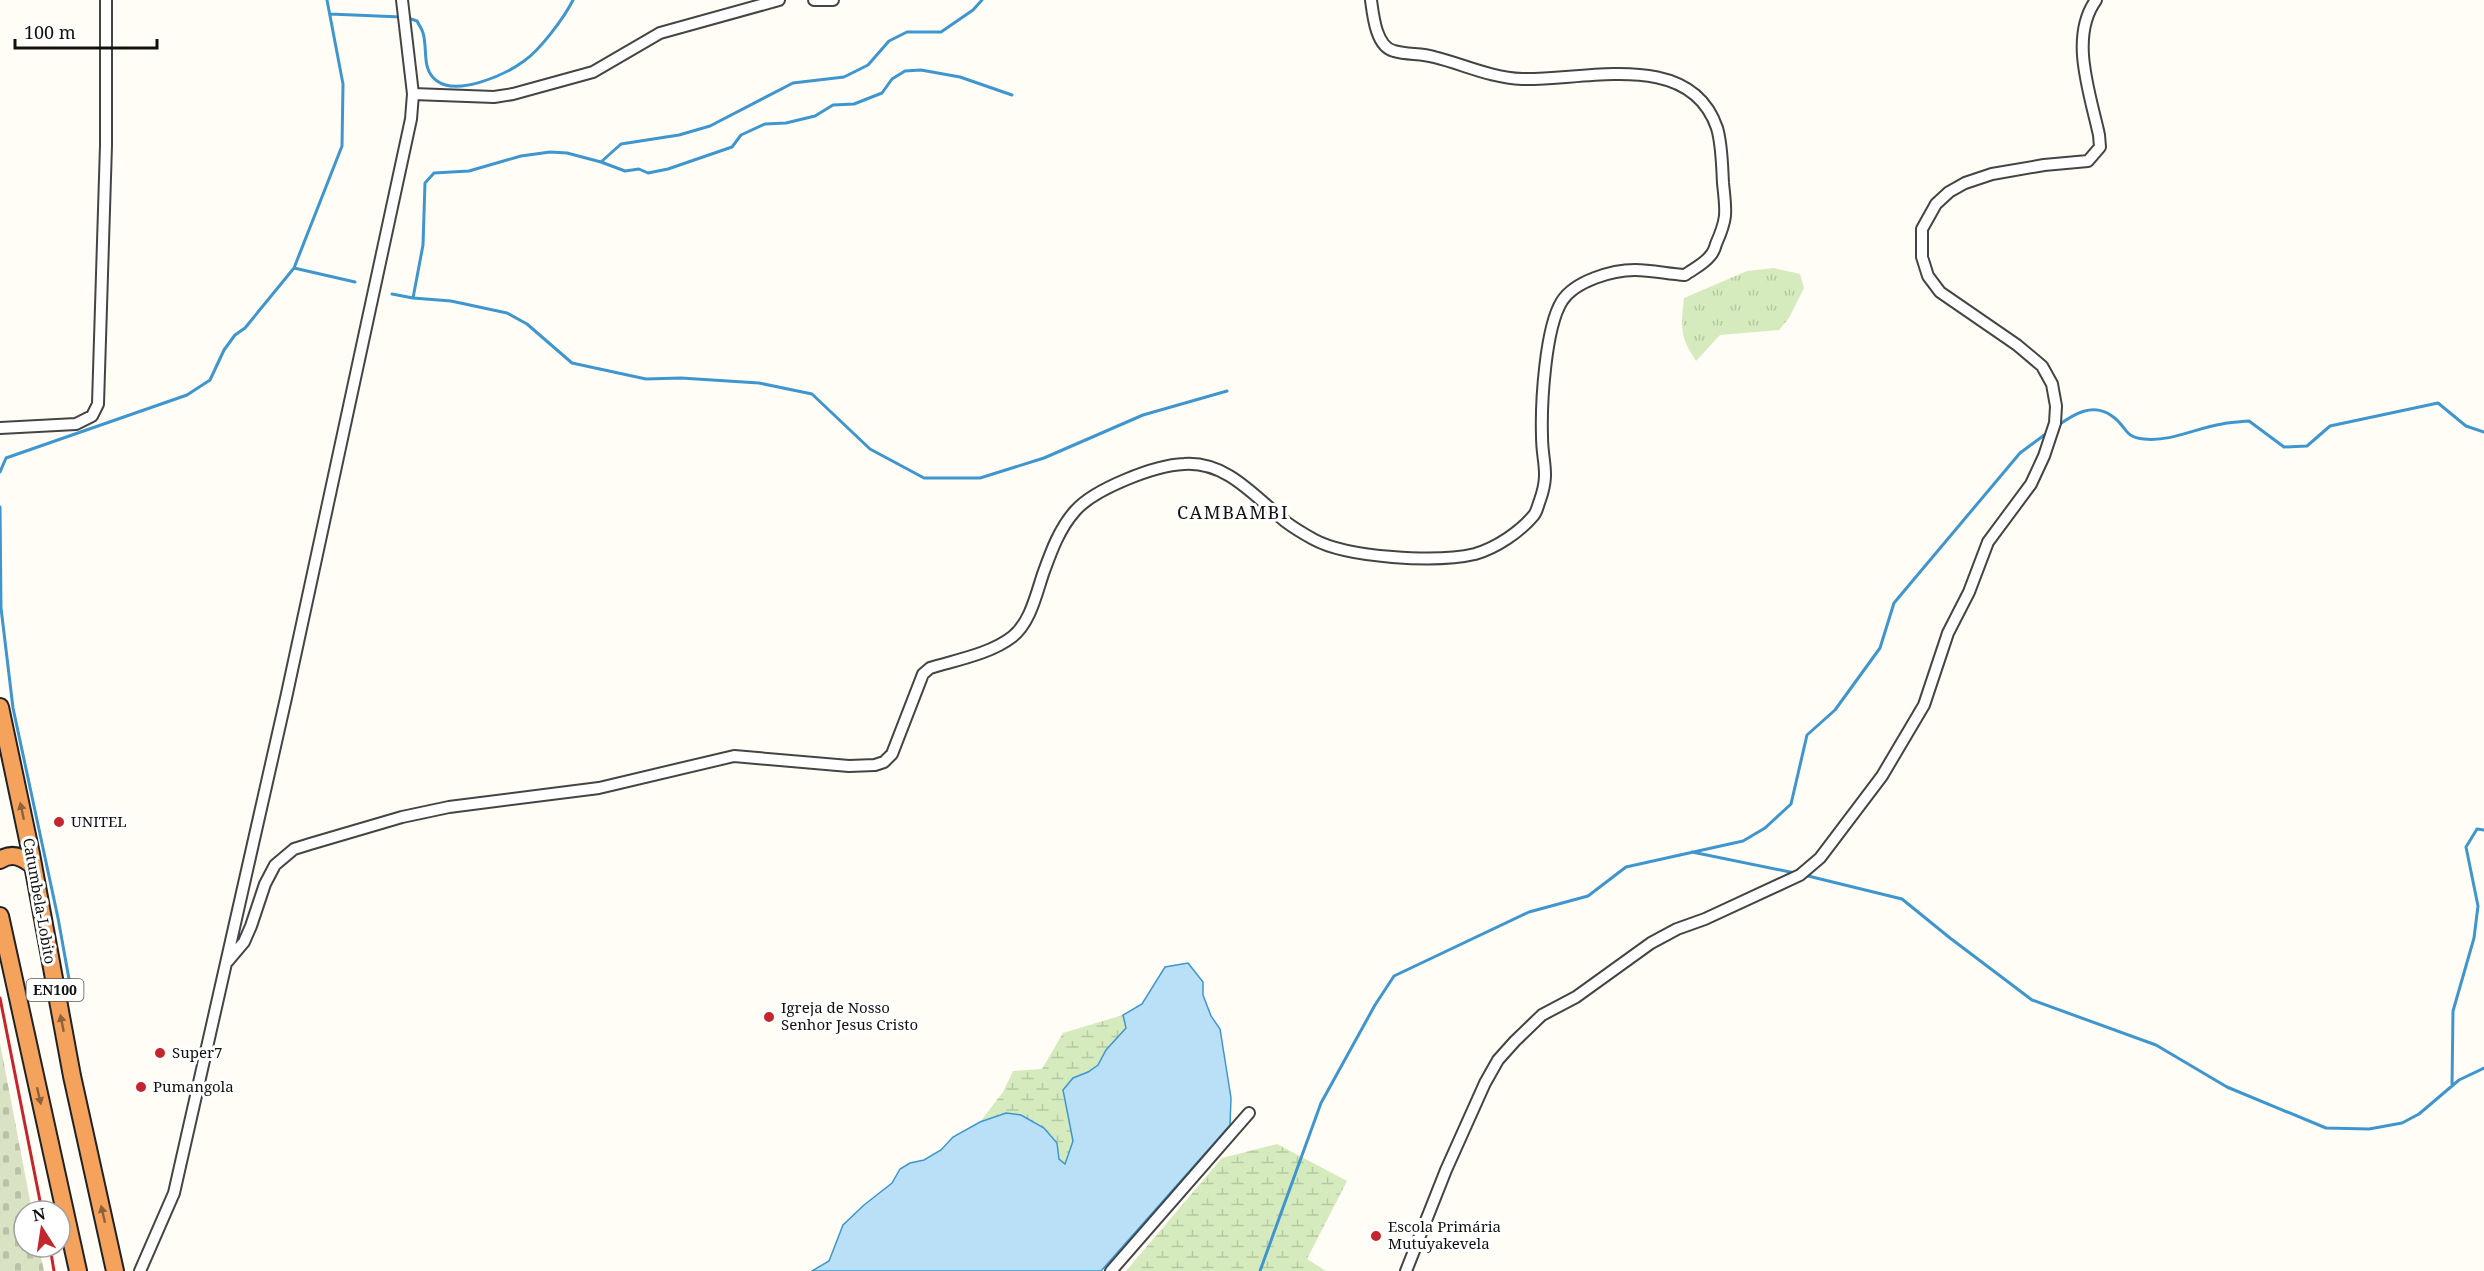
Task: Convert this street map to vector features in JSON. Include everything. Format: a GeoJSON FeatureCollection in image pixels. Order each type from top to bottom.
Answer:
{"type":"FeatureCollection","features":[{"type":"Feature","properties":{"kind":"highway","name":"Catumbela-Lobito"},"geometry":{"type":"LineString","coordinates":[[0,707],[33,866],[72,1076],[116,1271]]}},
{"type":"Feature","properties":{"kind":"highway"},"geometry":{"type":"LineString","coordinates":[[0,860],[14,855],[33,866]]}},
{"type":"Feature","properties":{"kind":"highway","name":"EN100"},"geometry":{"type":"LineString","coordinates":[[0,916],[78,1271]]}},
{"type":"Feature","properties":{"kind":"street"},"geometry":{"type":"LineString","coordinates":[[0,428],[76,424],[92,416],[98,404],[106,145],[106,0]]}},
{"type":"Feature","properties":{"kind":"street"},"geometry":{"type":"LineString","coordinates":[[140,1271],[174,1193],[228,962],[411,119],[413,94],[402,0]]}},
{"type":"Feature","properties":{"kind":"street"},"geometry":{"type":"LineString","coordinates":[[413,94],[494,97],[530,89],[593,72],[660,33],[779,0]]}},
{"type":"Feature","properties":{"kind":"street"},"geometry":{"type":"LineString","coordinates":[[814,0],[833,0]]}},
{"type":"Feature","properties":{"kind":"street"},"geometry":{"type":"LineString","coordinates":[[228,962],[244,942],[265,884],[275,865],[294,849],[402,817],[449,807],[599,788],[734,756],[849,766],[875,765],[884,762],[892,753],[923,674],[930,668],[970,656],[1001,644],[1012,637],[1022,627],[1029,614],[1056,540],[1075,510],[1092,497],[1151,470],[1186,463],[1216,469],[1230,475],[1288,524],[1331,548],[1361,555],[1430,558],[1475,554],[1500,543],[1520,528],[1535,514],[1546,483],[1546,462],[1542,439],[1544,389],[1552,324],[1563,300],[1592,280],[1613,273],[1634,270],[1685,275],[1711,256],[1726,221],[1717,127],[1698,97],[1657,77],[1632,73],[1598,73],[1521,79],[1481,72],[1422,54],[1387,49],[1376,24],[1371,0]]}},
{"type":"Feature","properties":{"kind":"street"},"geometry":{"type":"LineString","coordinates":[[1406,1271],[1446,1170],[1485,1083],[1498,1060],[1515,1041],[1542,1015],[1576,997],[1651,943],[1677,928],[1705,919],[1800,874],[1820,858],[1882,776],[1924,705],[1948,633],[1969,592],[1988,542],[2031,484],[2044,456],[2055,423],[2056,406],[2052,384],[2042,366],[2017,345],[1940,292],[1928,276],[1922,257],[1922,229],[1936,204],[1949,192],[1965,183],[1992,174],[2044,165],[2088,161],[2094,156],[2100,147],[2099,135],[2083,51],[2083,27],[2088,10],[2096,0]]}},
{"type":"Feature","properties":{"kind":"street"},"geometry":{"type":"LineString","coordinates":[[1111,1271],[1249,1113]]}},
{"type":"Feature","properties":{"kind":"green space"},"geometry":{"type":"Polygon","coordinates":[[[1774,268],[1800,274],[1804,288],[1789,318],[1779,330],[1720,335],[1696,361],[1682,331],[1684,298],[1747,271],[1774,268]]]}},
{"type":"Feature","properties":{"kind":"green space"},"geometry":{"type":"Polygon","coordinates":[[[1123,1015],[1126,1028],[1106,1050],[1098,1065],[1073,1078],[1063,1090],[1073,1141],[1065,1164],[1059,1159],[1057,1143],[1043,1128],[1021,1115],[1006,1113],[980,1122],[1003,1092],[1013,1071],[1042,1069],[1063,1033],[1123,1015]]]}},
{"type":"Feature","properties":{"kind":"green space"},"geometry":{"type":"Polygon","coordinates":[[[0,1043],[30,1199],[12,1199],[12,1259],[42,1259],[44,1271],[0,1271],[0,1043]]]}},
{"type":"Feature","properties":{"kind":"green space"},"geometry":{"type":"Polygon","coordinates":[[[1277,1144],[1347,1181],[1307,1259],[1326,1271],[1126,1271],[1222,1158],[1277,1144]]]}},
{"type":"Feature","properties":{"kind":"water"},"geometry":{"type":"Polygon","coordinates":[[[1188,963],[1203,982],[1203,995],[1211,1016],[1220,1029],[1231,1098],[1230,1125],[1101,1271],[812,1271],[829,1261],[843,1225],[892,1183],[900,1169],[910,1163],[924,1160],[941,1150],[953,1137],[980,1122],[1006,1113],[1021,1115],[1044,1128],[1057,1143],[1059,1159],[1065,1164],[1073,1141],[1063,1090],[1073,1078],[1098,1065],[1106,1050],[1126,1028],[1123,1015],[1142,1004],[1165,967],[1188,963]]]}},
{"type":"Feature","properties":{"kind":"waterway"},"geometry":{"type":"LineString","coordinates":[[0,472],[6,458],[187,395],[210,380],[224,350],[235,335],[245,328],[294,268],[342,146],[343,84],[327,0]]}},
{"type":"Feature","properties":{"kind":"waterway"},"geometry":{"type":"LineString","coordinates":[[408,18],[417,21],[422,30],[427,65],[432,76],[446,85],[469,85],[505,72],[530,56],[551,33],[573,0]]}},
{"type":"Feature","properties":{"kind":"waterway"},"geometry":{"type":"LineString","coordinates":[[601,162],[621,144],[679,135],[710,126],[793,83],[844,77],[868,65],[889,41],[907,32],[941,32],[973,10],[982,0]]}},
{"type":"Feature","properties":{"kind":"waterway"},"geometry":{"type":"LineString","coordinates":[[330,14],[401,17]]}},
{"type":"Feature","properties":{"kind":"waterway"},"geometry":{"type":"LineString","coordinates":[[413,298],[423,245],[425,183],[434,173],[469,171],[521,156],[550,152],[567,153],[625,171],[639,169],[648,173],[668,169],[732,147],[741,135],[765,124],[786,123],[815,116],[833,105],[854,104],[882,93],[892,79],[905,71],[921,70],[960,77],[1012,95]]}},
{"type":"Feature","properties":{"kind":"waterway"},"geometry":{"type":"LineString","coordinates":[[294,268],[355,282]]}},
{"type":"Feature","properties":{"kind":"waterway"},"geometry":{"type":"LineString","coordinates":[[392,294],[451,301],[507,313],[527,324],[572,363],[646,379],[681,378],[759,383],[812,394],[870,449],[924,478],[980,478],[1044,458],[1143,415],[1227,391]]}},
{"type":"Feature","properties":{"kind":"waterway"},"geometry":{"type":"LineString","coordinates":[[2057,426],[2084,411],[2098,410],[2112,416],[2132,436],[2154,439],[2174,437],[2225,423],[2249,421],[2284,447],[2307,446],[2330,426],[2438,403],[2466,426],[2484,432]]}},
{"type":"Feature","properties":{"kind":"waterway"},"geometry":{"type":"LineString","coordinates":[[1260,1271],[1321,1103],[1375,1005],[1394,976],[1529,912],[1588,896],[1626,867],[1743,841],[1765,828],[1791,804],[1807,735],[1835,710],[1880,648],[1894,603],[2020,453],[2047,433]]}},
{"type":"Feature","properties":{"kind":"waterway"},"geometry":{"type":"LineString","coordinates":[[0,507],[1,608],[13,708],[69,979]]}},
{"type":"Feature","properties":{"kind":"waterway"},"geometry":{"type":"LineString","coordinates":[[2452,1086],[2453,1011],[2474,938],[2478,906],[2466,847],[2477,829],[2484,830]]}},
{"type":"Feature","properties":{"kind":"waterway"},"geometry":{"type":"LineString","coordinates":[[1692,852],[1795,873]]}},
{"type":"Feature","properties":{"kind":"waterway"},"geometry":{"type":"LineString","coordinates":[[1804,875],[1902,899],[2032,1000],[2156,1045],[2227,1087],[2326,1128],[2369,1129],[2402,1123],[2419,1114],[2459,1080],[2484,1068]]}},
{"type":"Feature","properties":{"kind":"railway"},"geometry":{"type":"LineString","coordinates":[[0,998],[40,1199]]}},
{"type":"Feature","properties":{"kind":"railway"},"geometry":{"type":"LineString","coordinates":[[52,1259],[54,1271]]}},
{"type":"Feature","properties":{"kind":"place","name":"UNITEL"},"geometry":{"type":"Point","coordinates":[59,822]}},
{"type":"Feature","properties":{"kind":"place","name":"Igreja de Nosso Senhor Jesus Cristo"},"geometry":{"type":"Point","coordinates":[769,1017]}},
{"type":"Feature","properties":{"kind":"place","name":"Super7"},"geometry":{"type":"Point","coordinates":[160,1053]}},
{"type":"Feature","properties":{"kind":"place","name":"Pumangola"},"geometry":{"type":"Point","coordinates":[141,1087]}},
{"type":"Feature","properties":{"kind":"place","name":"Escola Primária Mutuyakevela"},"geometry":{"type":"Point","coordinates":[1376,1236]}},
{"type":"Feature","properties":{"kind":"district","name":"CAMBAMBI"},"geometry":{"type":"Point","coordinates":[1233,513]}}]}
